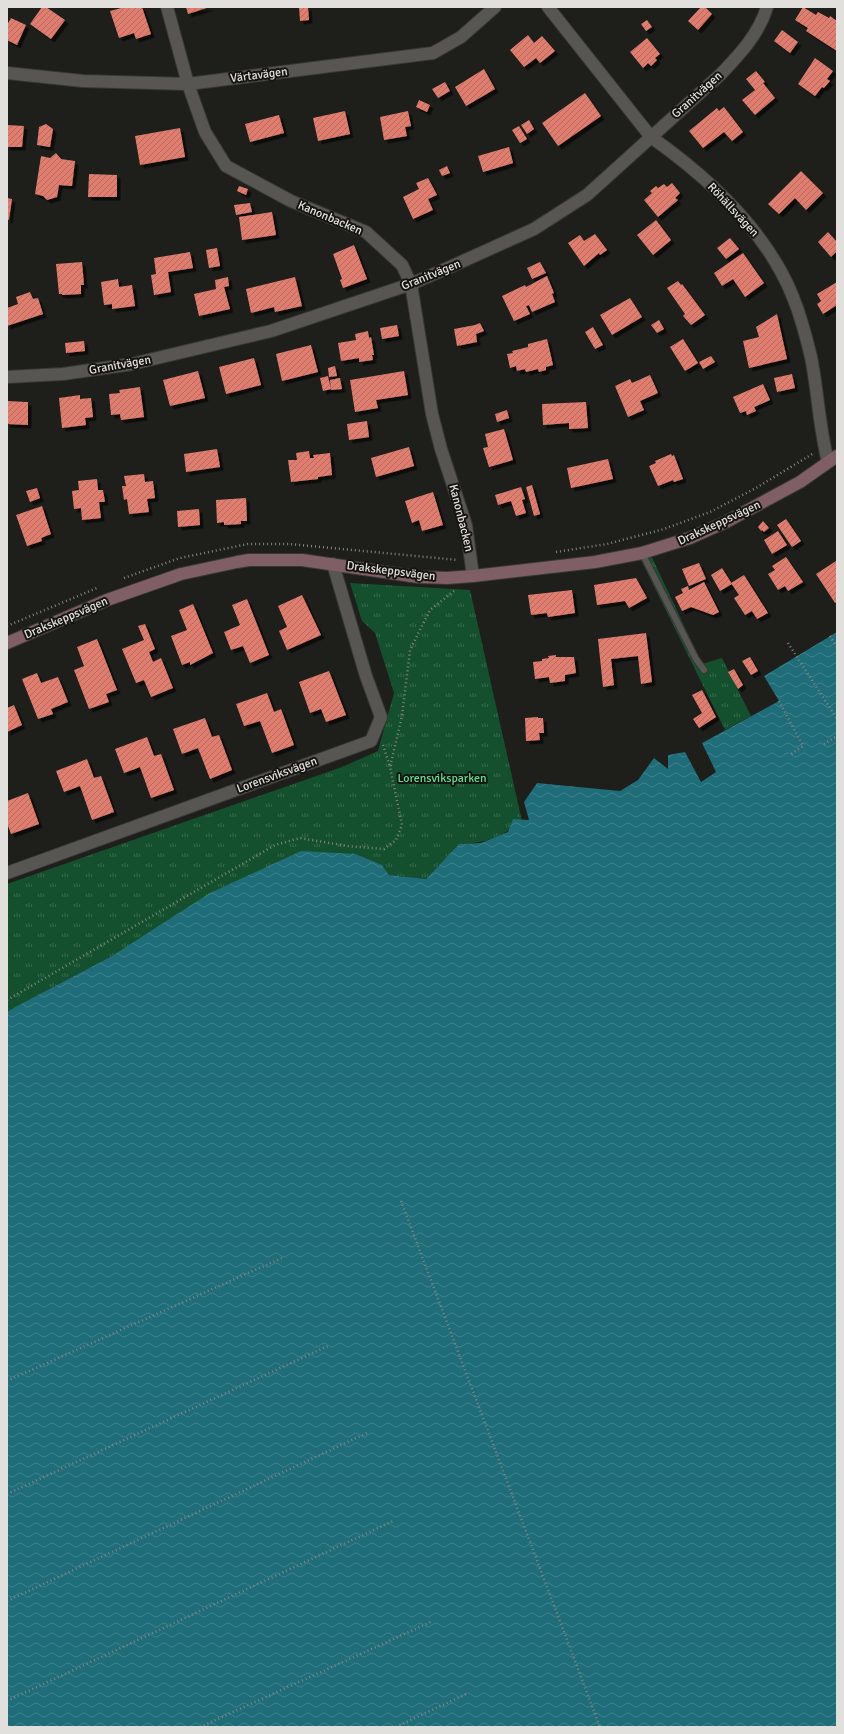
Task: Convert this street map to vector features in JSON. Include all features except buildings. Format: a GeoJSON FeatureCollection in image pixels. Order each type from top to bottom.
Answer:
{"type":"FeatureCollection","features":[{"type":"Feature","properties":{"kind":"street","name":"Kanonbacken"},"geometry":{"type":"LineString","coordinates":[[167,7],[188,84],[205,132],[226,166],[291,201],[366,232],[402,265],[411,284],[432,414],[441,449],[466,526],[473,576]]}},
{"type":"Feature","properties":{"kind":"street","name":"Värtavägen"},"geometry":{"type":"LineString","coordinates":[[7,73],[83,82],[188,84],[433,53],[461,36],[495,7]]}},
{"type":"Feature","properties":{"kind":"street","name":"Röhällsvägen"},"geometry":{"type":"LineString","coordinates":[[548,7],[650,137],[678,157],[737,211],[757,235],[777,264],[798,310],[811,357],[824,447],[833,459]]}},
{"type":"Feature","properties":{"kind":"street","name":"Granitvägen"},"geometry":{"type":"LineString","coordinates":[[7,377],[63,374],[132,364],[271,331],[411,284],[534,229],[586,195],[721,74],[741,53],[755,33],[767,7]]}},
{"type":"Feature","properties":{"kind":"street","name":"Drakskeppsvägen"},"geometry":{"type":"LineString","coordinates":[[7,643],[107,600],[181,574],[249,560],[302,560],[418,577],[473,576],[595,562],[642,553],[690,538],[726,522],[800,482],[833,459]]}},
{"type":"Feature","properties":{"kind":"street","name":"Lorensviksvägen"},"geometry":{"type":"LineString","coordinates":[[7,873],[371,742],[381,717],[366,676],[332,564]]}},
{"type":"Feature","properties":{"kind":"lane"},"geometry":{"type":"LineString","coordinates":[[642,553],[696,659],[704,670]]}},
{"type":"Feature","properties":{"kind":"path"},"geometry":{"type":"LineString","coordinates":[[554,552],[607,544],[664,529],[710,512],[756,488],[824,447]]}},
{"type":"Feature","properties":{"kind":"path"},"geometry":{"type":"LineString","coordinates":[[119,580],[180,558],[248,544],[289,544],[472,561]]}},
{"type":"Feature","properties":{"kind":"path"},"geometry":{"type":"LineString","coordinates":[[7,626],[68,599],[104,586]]}},
{"type":"Feature","properties":{"kind":"path"},"geometry":{"type":"LineString","coordinates":[[7,1000],[37,981],[275,845],[300,838],[384,849],[396,840],[402,825],[390,767],[402,716],[410,650],[430,610],[455,591]]}},
{"type":"Feature","properties":{"kind":"path"},"geometry":{"type":"LineString","coordinates":[[830,636],[837,647]]}},
{"type":"Feature","properties":{"kind":"path"},"geometry":{"type":"LineString","coordinates":[[788,643],[837,720]]}},
{"type":"Feature","properties":{"kind":"path"},"geometry":{"type":"LineString","coordinates":[[779,701],[803,746],[790,755]]}},
{"type":"Feature","properties":{"kind":"path"},"geometry":{"type":"LineString","coordinates":[[824,744],[837,736]]}},
{"type":"Feature","properties":{"kind":"path"},"geometry":{"type":"LineString","coordinates":[[401,1201],[600,1727]]}},
{"type":"Feature","properties":{"kind":"path"},"geometry":{"type":"LineString","coordinates":[[7,1382],[284,1257]]}},
{"type":"Feature","properties":{"kind":"path"},"geometry":{"type":"LineString","coordinates":[[7,1494],[330,1346]]}},
{"type":"Feature","properties":{"kind":"path"},"geometry":{"type":"LineString","coordinates":[[7,1601],[367,1433]]}},
{"type":"Feature","properties":{"kind":"path"},"geometry":{"type":"LineString","coordinates":[[7,1701],[393,1521]]}},
{"type":"Feature","properties":{"kind":"path"},"geometry":{"type":"LineString","coordinates":[[200,1727],[433,1621]]}},
{"type":"Feature","properties":{"kind":"path"},"geometry":{"type":"LineString","coordinates":[[396,1727],[466,1694]]}},
{"type":"Feature","properties":{"kind":"green space"},"geometry":{"type":"Polygon","coordinates":[[[649,551],[702,664],[722,658],[751,716],[725,730],[638,554],[649,551]]]}},
{"type":"Feature","properties":{"kind":"green space","name":"Lorensviksparken"},"geometry":{"type":"Polygon","coordinates":[[[350,583],[470,590],[522,821],[507,832],[485,841],[459,844],[426,879],[389,875],[382,865],[112,956],[7,1012],[7,884],[342,767],[378,751],[394,693],[375,633],[362,621],[350,583]]]}},
{"type":"Feature","properties":{"kind":"water"},"geometry":{"type":"Polygon","coordinates":[[[837,632],[837,1727],[7,1727],[7,1012],[112,956],[210,893],[301,851],[355,854],[382,865],[389,875],[426,879],[459,844],[481,843],[508,832],[513,819],[529,820],[524,802],[537,783],[620,791],[638,780],[654,758],[668,769],[668,755],[685,752],[701,782],[716,772],[702,743],[779,701],[764,676],[837,632]]]}}]}
